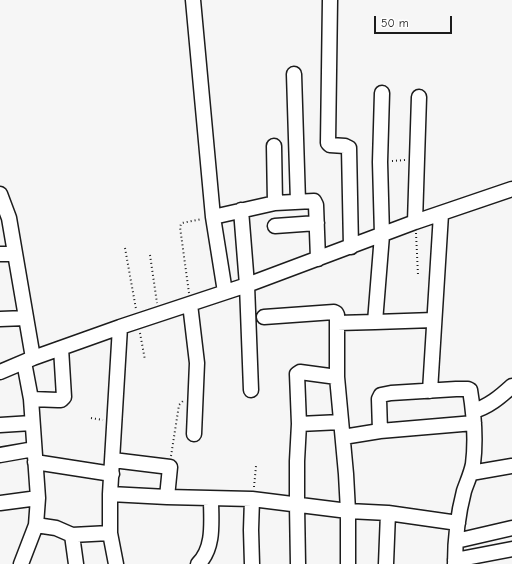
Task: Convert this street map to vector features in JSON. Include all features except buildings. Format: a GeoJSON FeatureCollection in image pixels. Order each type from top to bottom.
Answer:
{"type":"FeatureCollection","features":[{"type":"Feature","properties":{"kind":"street"},"geometry":{"type":"LineString","coordinates":[[193,0],[213,217],[224,292]]}},
{"type":"Feature","properties":{"kind":"street"},"geometry":{"type":"LineString","coordinates":[[330,0],[328,143],[330,145],[345,146],[349,148],[351,247]]}},
{"type":"Feature","properties":{"kind":"street"},"geometry":{"type":"LineString","coordinates":[[294,74],[298,202]]}},
{"type":"Feature","properties":{"kind":"street"},"geometry":{"type":"LineString","coordinates":[[375,322],[382,235],[380,162],[382,93]]}},
{"type":"Feature","properties":{"kind":"street"},"geometry":{"type":"LineString","coordinates":[[416,222],[419,97]]}},
{"type":"Feature","properties":{"kind":"street"},"geometry":{"type":"LineString","coordinates":[[274,146],[275,203]]}},
{"type":"Feature","properties":{"kind":"street"},"geometry":{"type":"LineString","coordinates":[[0,372],[61,348],[247,285],[512,188]]}},
{"type":"Feature","properties":{"kind":"street"},"geometry":{"type":"LineString","coordinates":[[0,194],[9,218],[26,318],[38,498],[36,525],[21,564]]}},
{"type":"Feature","properties":{"kind":"street"},"geometry":{"type":"LineString","coordinates":[[213,217],[275,203],[314,201],[316,205],[318,259]]}},
{"type":"Feature","properties":{"kind":"street"},"geometry":{"type":"LineString","coordinates":[[241,210],[247,285],[251,390]]}},
{"type":"Feature","properties":{"kind":"street"},"geometry":{"type":"LineString","coordinates":[[430,391],[441,214]]}},
{"type":"Feature","properties":{"kind":"street"},"geometry":{"type":"LineString","coordinates":[[275,226],[317,223]]}},
{"type":"Feature","properties":{"kind":"street"},"geometry":{"type":"LineString","coordinates":[[0,254],[15,254]]}},
{"type":"Feature","properties":{"kind":"street"},"geometry":{"type":"LineString","coordinates":[[190,304],[197,363],[194,434]]}},
{"type":"Feature","properties":{"kind":"street"},"geometry":{"type":"LineString","coordinates":[[264,317],[334,312],[337,315],[337,377],[346,474],[348,564]]}},
{"type":"Feature","properties":{"kind":"street"},"geometry":{"type":"LineString","coordinates":[[0,319],[26,318]]}},
{"type":"Feature","properties":{"kind":"street"},"geometry":{"type":"LineString","coordinates":[[337,323],[434,320]]}},
{"type":"Feature","properties":{"kind":"street"},"geometry":{"type":"LineString","coordinates":[[116,564],[110,533],[110,494],[120,327]]}},
{"type":"Feature","properties":{"kind":"street"},"geometry":{"type":"LineString","coordinates":[[31,399],[61,400],[64,397],[61,348]]}},
{"type":"Feature","properties":{"kind":"street"},"geometry":{"type":"LineString","coordinates":[[298,564],[298,373],[302,372],[337,377]]}},
{"type":"Feature","properties":{"kind":"street"},"geometry":{"type":"LineString","coordinates":[[343,437],[473,417],[479,409],[500,397],[512,386]]}},
{"type":"Feature","properties":{"kind":"street"},"geometry":{"type":"LineString","coordinates":[[380,431],[379,399],[381,395],[391,393],[469,389],[473,417],[474,447],[471,473],[465,489],[458,523],[455,562],[512,549]]}},
{"type":"Feature","properties":{"kind":"street"},"geometry":{"type":"LineString","coordinates":[[299,424],[341,422]]}},
{"type":"Feature","properties":{"kind":"street"},"geometry":{"type":"LineString","coordinates":[[0,425],[32,423]]}},
{"type":"Feature","properties":{"kind":"street"},"geometry":{"type":"LineString","coordinates":[[0,454],[34,455],[112,467],[170,467],[167,497]]}},
{"type":"Feature","properties":{"kind":"street"},"geometry":{"type":"LineString","coordinates":[[471,473],[512,466]]}},
{"type":"Feature","properties":{"kind":"street"},"geometry":{"type":"LineString","coordinates":[[110,494],[252,500],[348,511],[388,513],[458,523]]}},
{"type":"Feature","properties":{"kind":"street"},"geometry":{"type":"LineString","coordinates":[[0,503],[38,498]]}},
{"type":"Feature","properties":{"kind":"street"},"geometry":{"type":"LineString","coordinates":[[198,564],[205,554],[210,539],[211,498]]}},
{"type":"Feature","properties":{"kind":"street"},"geometry":{"type":"LineString","coordinates":[[252,500],[252,564]]}},
{"type":"Feature","properties":{"kind":"street"},"geometry":{"type":"LineString","coordinates":[[386,564],[388,513]]}},
{"type":"Feature","properties":{"kind":"street"},"geometry":{"type":"LineString","coordinates":[[36,525],[56,528],[72,535],[110,533]]}},
{"type":"Feature","properties":{"kind":"street"},"geometry":{"type":"LineString","coordinates":[[456,541],[512,528]]}},
{"type":"Feature","properties":{"kind":"street"},"geometry":{"type":"LineString","coordinates":[[72,535],[76,564]]}},
{"type":"Feature","properties":{"kind":"path"},"geometry":{"type":"LineString","coordinates":[[380,162],[417,159]]}},
{"type":"Feature","properties":{"kind":"path"},"geometry":{"type":"LineString","coordinates":[[190,304],[180,226],[182,224],[213,217]]}},
{"type":"Feature","properties":{"kind":"path"},"geometry":{"type":"LineString","coordinates":[[416,222],[418,275]]}},
{"type":"Feature","properties":{"kind":"path"},"geometry":{"type":"LineString","coordinates":[[126,248],[145,360]]}},
{"type":"Feature","properties":{"kind":"path"},"geometry":{"type":"LineString","coordinates":[[150,255],[159,314]]}},
{"type":"Feature","properties":{"kind":"path"},"geometry":{"type":"LineString","coordinates":[[170,467],[179,405],[182,401],[196,394]]}},
{"type":"Feature","properties":{"kind":"path"},"geometry":{"type":"LineString","coordinates":[[252,500],[256,466]]}}]}
